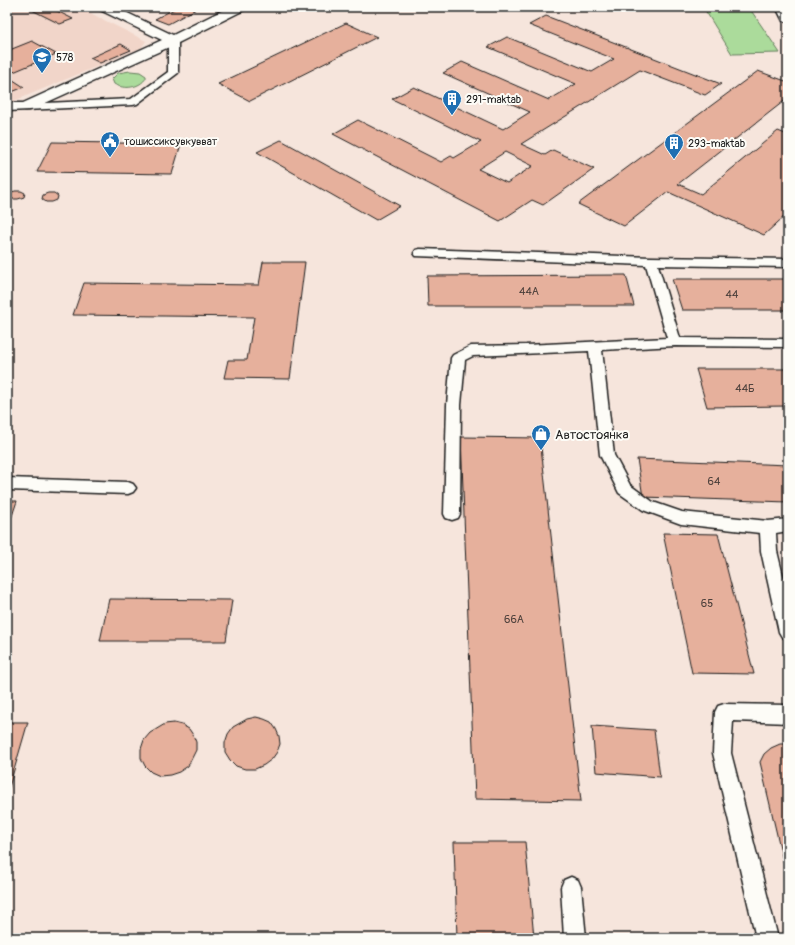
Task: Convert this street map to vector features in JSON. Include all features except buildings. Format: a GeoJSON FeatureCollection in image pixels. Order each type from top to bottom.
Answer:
{"type":"FeatureCollection","features":[{"type":"Feature","properties":{"kind":"street"},"geometry":{"type":"LineString","coordinates":[[105,7],[173,40]]}},
{"type":"Feature","properties":{"kind":"street"},"geometry":{"type":"LineString","coordinates":[[7,107],[25,107],[173,40],[239,7]]}},
{"type":"Feature","properties":{"kind":"street"},"geometry":{"type":"LineString","coordinates":[[782,7],[788,18]]}},
{"type":"Feature","properties":{"kind":"lane"},"geometry":{"type":"LineString","coordinates":[[25,107],[133,102],[173,72],[173,40]]}},
{"type":"Feature","properties":{"kind":"lane"},"geometry":{"type":"LineString","coordinates":[[420,253],[651,261],[788,263]]}},
{"type":"Feature","properties":{"kind":"lane"},"geometry":{"type":"LineString","coordinates":[[651,261],[675,342]]}},
{"type":"Feature","properties":{"kind":"lane"},"geometry":{"type":"LineString","coordinates":[[452,514],[454,405],[458,358],[471,351],[675,342],[788,343]]}},
{"type":"Feature","properties":{"kind":"lane"},"geometry":{"type":"LineString","coordinates":[[595,346],[607,455],[624,489],[648,506],[681,518],[768,527],[788,525]]}},
{"type":"Feature","properties":{"kind":"lane"},"geometry":{"type":"LineString","coordinates":[[7,484],[128,488]]}},
{"type":"Feature","properties":{"kind":"lane"},"geometry":{"type":"LineString","coordinates":[[768,527],[769,551],[788,632]]}},
{"type":"Feature","properties":{"kind":"lane"},"geometry":{"type":"LineString","coordinates":[[767,938],[722,753],[724,712],[788,714]]}},
{"type":"Feature","properties":{"kind":"lane"},"geometry":{"type":"LineString","coordinates":[[571,887],[575,938]]}},
{"type":"Feature","properties":{"kind":"shaded area","name":"578"},"geometry":{"type":"Polygon","coordinates":[[[7,7],[78,7],[146,41],[141,48],[14,101],[7,101],[7,7]]]}},
{"type":"Feature","properties":{"kind":"green space"},"geometry":{"type":"Polygon","coordinates":[[[750,9],[780,53],[732,54],[705,10],[750,9]]]}},
{"type":"Feature","properties":{"kind":"green space"},"geometry":{"type":"Polygon","coordinates":[[[130,71],[140,72],[146,76],[146,78],[140,84],[132,87],[122,87],[114,84],[112,79],[118,73],[130,71]]]}},
{"type":"Feature","properties":{"kind":"place","name":"578"},"geometry":{"type":"Point","coordinates":[42,74]}},
{"type":"Feature","properties":{"kind":"place","name":"291-maktab"},"geometry":{"type":"Point","coordinates":[452,116]}},
{"type":"Feature","properties":{"kind":"place","name":"тошиссиксувкувват"},"geometry":{"type":"Point","coordinates":[110,158]}},
{"type":"Feature","properties":{"kind":"place","name":"293-maktab"},"geometry":{"type":"Point","coordinates":[674,160]}},
{"type":"Feature","properties":{"kind":"place","name":"Автостоянка"},"geometry":{"type":"Point","coordinates":[541,451]}}]}
